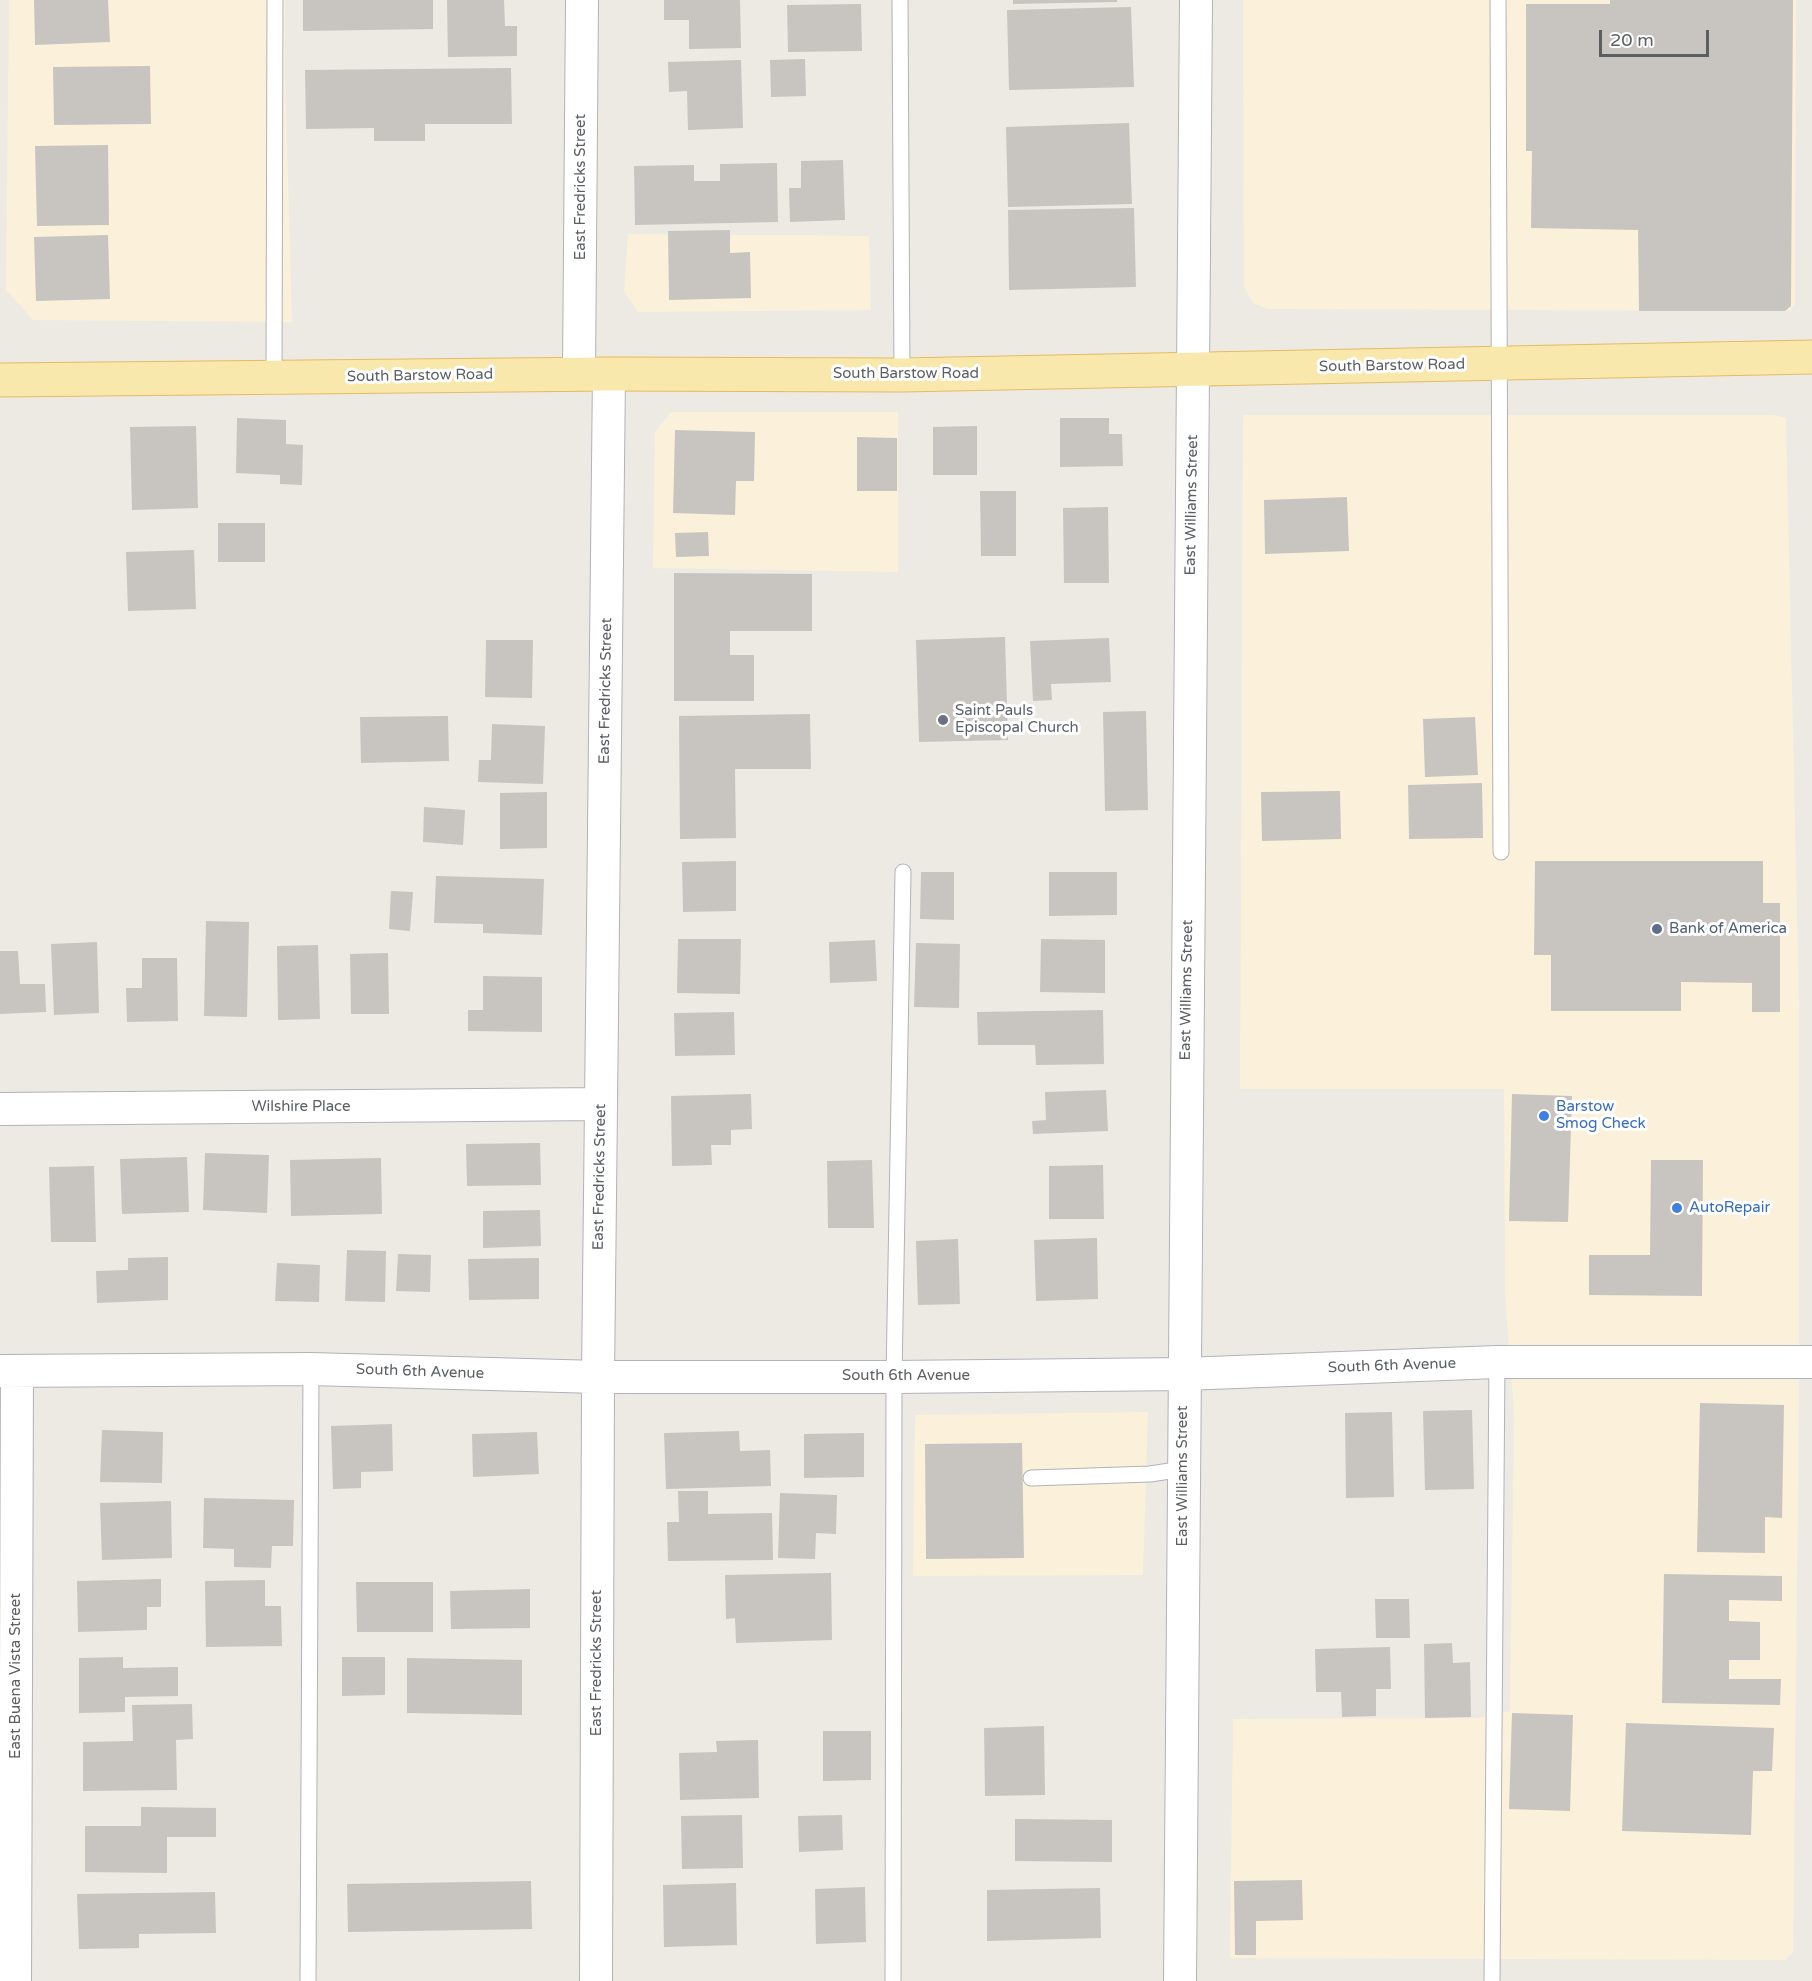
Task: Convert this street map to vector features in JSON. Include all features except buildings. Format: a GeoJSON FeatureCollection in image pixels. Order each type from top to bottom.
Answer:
{"type":"FeatureCollection","features":[{"type":"Feature","properties":{"kind":"main road","name":"South Barstow Road"},"geometry":{"type":"LineString","coordinates":[[0,380],[594,374],[902,375],[1812,357]]}},
{"type":"Feature","properties":{"kind":"street","name":"East Fredricks Street"},"geometry":{"type":"LineString","coordinates":[[582,0],[594,374],[601,1104],[596,1981]]}},
{"type":"Feature","properties":{"kind":"street","name":"East Williams Street"},"geometry":{"type":"LineString","coordinates":[[1180,1981],[1196,0]]}},
{"type":"Feature","properties":{"kind":"street","name":"Wilshire Place"},"geometry":{"type":"LineString","coordinates":[[0,1109],[601,1104]]}},
{"type":"Feature","properties":{"kind":"street","name":"South 6th Avenue"},"geometry":{"type":"LineString","coordinates":[[9,1371],[311,1369],[598,1377],[894,1377],[1184,1374],[1497,1362],[1812,1362]]}},
{"type":"Feature","properties":{"kind":"street","name":"East Buena Vista Street"},"geometry":{"type":"LineString","coordinates":[[9,1371],[15,1981]]}},
{"type":"Feature","properties":{"kind":"lane"},"geometry":{"type":"LineString","coordinates":[[274,378],[275,0]]}},
{"type":"Feature","properties":{"kind":"lane"},"geometry":{"type":"LineString","coordinates":[[900,0],[902,375]]}},
{"type":"Feature","properties":{"kind":"lane"},"geometry":{"type":"LineString","coordinates":[[1498,0],[1502,852]]}},
{"type":"Feature","properties":{"kind":"lane"},"geometry":{"type":"LineString","coordinates":[[893,1981],[894,1377],[903,872]]}},
{"type":"Feature","properties":{"kind":"lane"},"geometry":{"type":"LineString","coordinates":[[1492,1981],[1497,1362]]}},
{"type":"Feature","properties":{"kind":"lane"},"geometry":{"type":"LineString","coordinates":[[308,1981],[311,1369]]}},
{"type":"Feature","properties":{"kind":"lane"},"geometry":{"type":"LineString","coordinates":[[1031,1478],[1150,1474],[1183,1469]]}},
{"type":"Feature","properties":{"kind":"shaded area"},"geometry":{"type":"Polygon","coordinates":[[[9,0],[285,0],[292,322],[33,320],[6,290],[9,0]]]}},
{"type":"Feature","properties":{"kind":"shaded area"},"geometry":{"type":"Polygon","coordinates":[[[1243,0],[1796,0],[1795,304],[1789,311],[1267,309],[1253,303],[1244,287],[1243,0]]]}},
{"type":"Feature","properties":{"kind":"shaded area"},"geometry":{"type":"Polygon","coordinates":[[[628,234],[869,236],[871,310],[638,312],[624,291],[628,234]]]}},
{"type":"Feature","properties":{"kind":"shaded area"},"geometry":{"type":"Polygon","coordinates":[[[671,412],[898,412],[898,572],[653,568],[655,432],[671,412]]]}},
{"type":"Feature","properties":{"kind":"shaded area"},"geometry":{"type":"Polygon","coordinates":[[[1243,415],[1773,415],[1786,418],[1799,1006],[1799,1403],[1793,1952],[1785,1960],[1230,1958],[1233,1719],[1478,1718],[1510,1711],[1514,1414],[1505,1295],[1504,1089],[1240,1089],[1243,415]]]}},
{"type":"Feature","properties":{"kind":"shaded area"},"geometry":{"type":"Polygon","coordinates":[[[1148,1412],[1143,1575],[913,1576],[915,1415],[1148,1412]]]}},
{"type":"Feature","properties":{"kind":"place","name":"Saint Pauls Episcopal Church"},"geometry":{"type":"Point","coordinates":[943,720]}},
{"type":"Feature","properties":{"kind":"place","name":"Bank of America"},"geometry":{"type":"Point","coordinates":[1657,929]}},
{"type":"Feature","properties":{"kind":"place","name":"Barstow Smog Check"},"geometry":{"type":"Point","coordinates":[1544,1116]}},
{"type":"Feature","properties":{"kind":"place","name":"AutoRepair"},"geometry":{"type":"Point","coordinates":[1677,1208]}}]}
